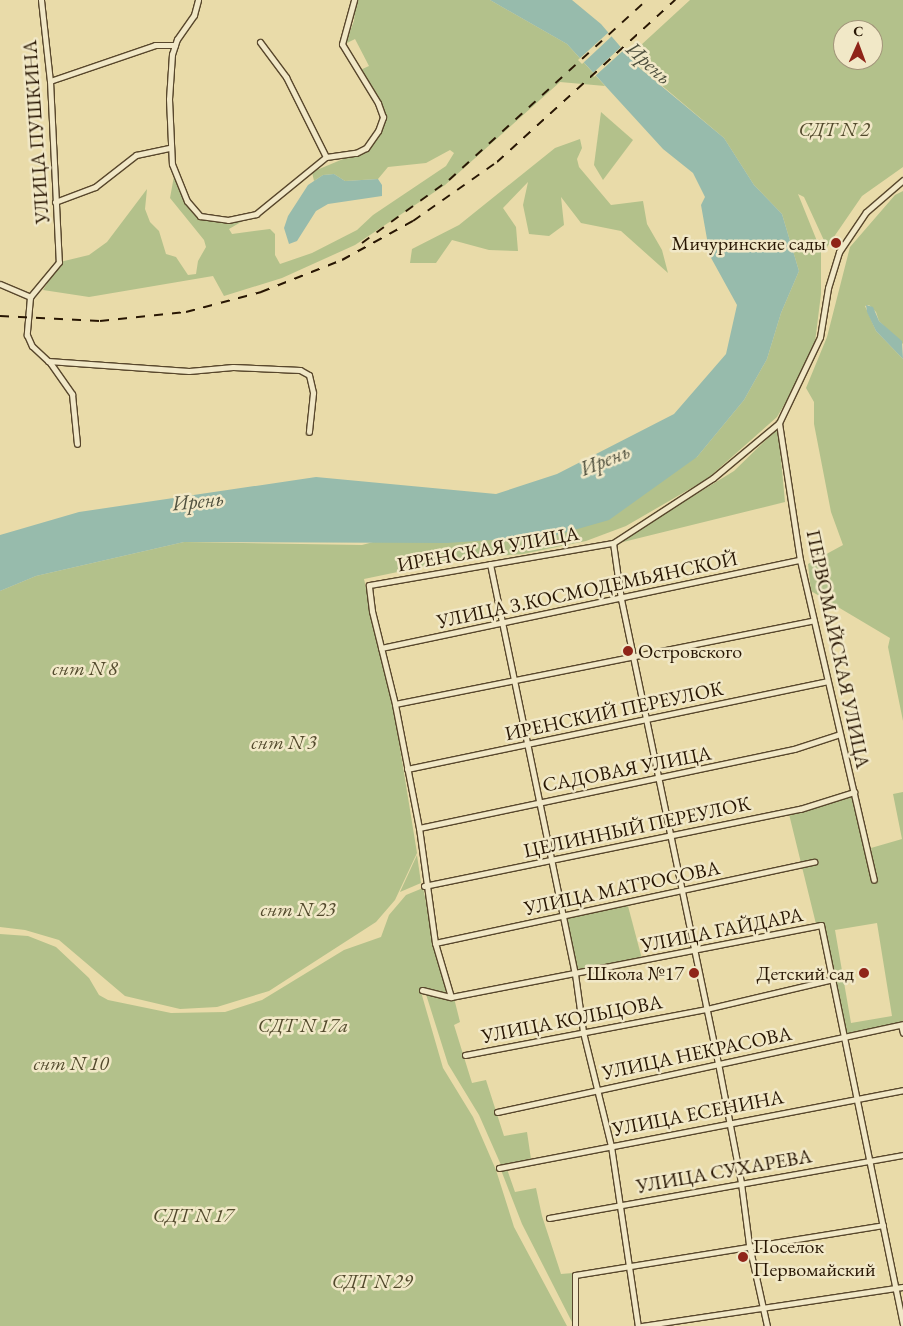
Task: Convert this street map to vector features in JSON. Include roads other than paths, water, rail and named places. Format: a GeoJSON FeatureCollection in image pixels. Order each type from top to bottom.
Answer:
{"type":"FeatureCollection","features":[{"type":"Feature","properties":{"kind":"street","name":"УЛИЦА ПУШКИНА"},"geometry":{"type":"LineString","coordinates":[[30,297],[59,262],[50,81],[41,0]]}},
{"type":"Feature","properties":{"kind":"street"},"geometry":{"type":"LineString","coordinates":[[198,0],[189,26],[175,45],[169,99],[172,164],[187,201],[200,216],[228,220],[256,214],[326,157],[356,153],[366,148],[384,117],[342,44],[354,0]]}},
{"type":"Feature","properties":{"kind":"street"},"geometry":{"type":"LineString","coordinates":[[260,42],[286,77],[326,157]]}},
{"type":"Feature","properties":{"kind":"street"},"geometry":{"type":"LineString","coordinates":[[50,81],[155,45],[175,45]]}},
{"type":"Feature","properties":{"kind":"street"},"geometry":{"type":"LineString","coordinates":[[55,202],[95,187],[136,155],[170,148]]}},
{"type":"Feature","properties":{"kind":"street"},"geometry":{"type":"LineString","coordinates":[[767,1326],[749,1245],[730,1121],[670,834],[636,656],[621,599],[613,543],[713,478],[779,423],[820,337],[828,288],[839,252],[866,212],[903,180]]}},
{"type":"Feature","properties":{"kind":"street"},"geometry":{"type":"LineString","coordinates":[[0,284],[30,297],[26,327],[28,340],[48,361],[72,394],[77,444]]}},
{"type":"Feature","properties":{"kind":"street"},"geometry":{"type":"LineString","coordinates":[[48,361],[189,371],[233,367],[294,369],[309,375],[312,384],[309,432]]}},
{"type":"Feature","properties":{"kind":"street","name":"ПЕРВОМАЙСКАЯ УЛИЦА"},"geometry":{"type":"LineString","coordinates":[[779,423],[800,560],[874,880]]}},
{"type":"Feature","properties":{"kind":"street","name":"ИРЕНСКАЯ УЛИЦА"},"geometry":{"type":"LineString","coordinates":[[381,648],[369,585],[613,543]]}},
{"type":"Feature","properties":{"kind":"street","name":"УЛИЦА З.КОСМОДЕМЬЯНСКОЙ"},"geometry":{"type":"LineString","coordinates":[[381,648],[800,560]]}},
{"type":"Feature","properties":{"kind":"street"},"geometry":{"type":"LineString","coordinates":[[490,564],[525,744],[575,974],[583,1032],[611,1146],[639,1326],[900,1287]]}},
{"type":"Feature","properties":{"kind":"street"},"geometry":{"type":"LineString","coordinates":[[395,704],[514,683],[814,620]]}},
{"type":"Feature","properties":{"kind":"street"},"geometry":{"type":"LineString","coordinates":[[381,648],[395,704],[419,828],[424,886],[435,943],[451,997]]}},
{"type":"Feature","properties":{"kind":"street","name":"ИРЕНСКИЙ ПЕРЕУЛОК"},"geometry":{"type":"LineString","coordinates":[[407,769],[827,681]]}},
{"type":"Feature","properties":{"kind":"street","name":"САДОВАЯ УЛИЦА"},"geometry":{"type":"LineString","coordinates":[[419,828],[794,749],[840,734]]}},
{"type":"Feature","properties":{"kind":"street","name":"ЦЕЛИННЫЙ ПЕРЕУЛОК"},"geometry":{"type":"LineString","coordinates":[[424,886],[670,834],[800,809],[854,792]]}},
{"type":"Feature","properties":{"kind":"street","name":"УЛИЦА МАТРОСОВА"},"geometry":{"type":"LineString","coordinates":[[435,943],[683,892],[814,862]]}},
{"type":"Feature","properties":{"kind":"street","name":"УЛИЦА ГАЙДАРА"},"geometry":{"type":"LineString","coordinates":[[422,990],[451,997],[822,925],[830,980]]}},
{"type":"Feature","properties":{"kind":"street"},"geometry":{"type":"LineString","coordinates":[[830,980],[858,1098],[883,1225],[900,1287],[903,1324]]}},
{"type":"Feature","properties":{"kind":"street","name":"УЛИЦА КОЛЬЦОВА"},"geometry":{"type":"LineString","coordinates":[[465,1055],[706,1009],[830,980]]}},
{"type":"Feature","properties":{"kind":"street"},"geometry":{"type":"LineString","coordinates":[[902,1024],[903,1033]]}},
{"type":"Feature","properties":{"kind":"street","name":"УЛИЦА НЕКРАСОВА"},"geometry":{"type":"LineString","coordinates":[[497,1112],[902,1024]]}},
{"type":"Feature","properties":{"kind":"street","name":"УЛИЦА ЕСЕНИНА"},"geometry":{"type":"LineString","coordinates":[[499,1168],[730,1121],[903,1090]]}},
{"type":"Feature","properties":{"kind":"street","name":"УЛИЦА СУХАРЕВА"},"geometry":{"type":"LineString","coordinates":[[550,1218],[903,1155]]}},
{"type":"Feature","properties":{"kind":"street"},"geometry":{"type":"LineString","coordinates":[[575,1326],[575,1275],[749,1245],[883,1225]]}},
{"type":"Feature","properties":{"kind":"water","name":"Ирень"},"geometry":{"type":"Polygon","coordinates":[[[490,0],[572,0],[601,24],[636,65],[724,138],[754,185],[782,214],[799,271],[781,313],[767,359],[744,400],[697,457],[609,520],[553,536],[447,543],[184,542],[36,576],[0,591],[0,535],[79,512],[316,477],[496,494],[557,474],[674,414],[726,354],[737,305],[710,256],[701,205],[705,197],[693,173],[663,149],[567,44],[490,0]]]}},
{"type":"Feature","properties":{"kind":"water"},"geometry":{"type":"Polygon","coordinates":[[[334,174],[345,181],[378,179],[382,185],[382,196],[328,204],[316,211],[297,241],[289,244],[284,228],[288,216],[308,185],[323,175],[334,174]]]}},
{"type":"Feature","properties":{"kind":"water"},"geometry":{"type":"Polygon","coordinates":[[[866,305],[873,307],[879,321],[902,341],[903,359],[876,331],[867,312],[866,305]]]}},
{"type":"Feature","properties":{"kind":"railway"},"geometry":{"type":"LineString","coordinates":[[362,243],[449,180],[647,0]]}},
{"type":"Feature","properties":{"kind":"railway"},"geometry":{"type":"LineString","coordinates":[[0,316],[100,321],[186,312],[261,292],[342,260],[413,221],[497,162],[675,0]]}},
{"type":"Feature","properties":{"kind":"place","name":"Мичуринские сады"},"geometry":{"type":"Point","coordinates":[836,243]}},
{"type":"Feature","properties":{"kind":"place","name":"Островского"},"geometry":{"type":"Point","coordinates":[628,651]}},
{"type":"Feature","properties":{"kind":"place","name":"Школа №17"},"geometry":{"type":"Point","coordinates":[694,973]}},
{"type":"Feature","properties":{"kind":"place","name":"Детский сад"},"geometry":{"type":"Point","coordinates":[864,973]}},
{"type":"Feature","properties":{"kind":"place","name":"Поселок Первомайский"},"geometry":{"type":"Point","coordinates":[743,1257]}},
{"type":"Feature","properties":{"kind":"park label","name":"СДТ N 2"},"geometry":{"type":"Point","coordinates":[834,129]}},
{"type":"Feature","properties":{"kind":"park label","name":"снт N 8"},"geometry":{"type":"Point","coordinates":[85,668]}},
{"type":"Feature","properties":{"kind":"park label","name":"снт N 3"},"geometry":{"type":"Point","coordinates":[284,742]}},
{"type":"Feature","properties":{"kind":"park label","name":"снт N 23"},"geometry":{"type":"Point","coordinates":[298,909]}},
{"type":"Feature","properties":{"kind":"park label","name":"СДТ N 17а"},"geometry":{"type":"Point","coordinates":[303,1025]}},
{"type":"Feature","properties":{"kind":"park label","name":"снт N 10"},"geometry":{"type":"Point","coordinates":[71,1063]}},
{"type":"Feature","properties":{"kind":"park label","name":"СДТ N 17"},"geometry":{"type":"Point","coordinates":[193,1215]}},
{"type":"Feature","properties":{"kind":"park label","name":"СДТ N 29"},"geometry":{"type":"Point","coordinates":[372,1281]}}]}
